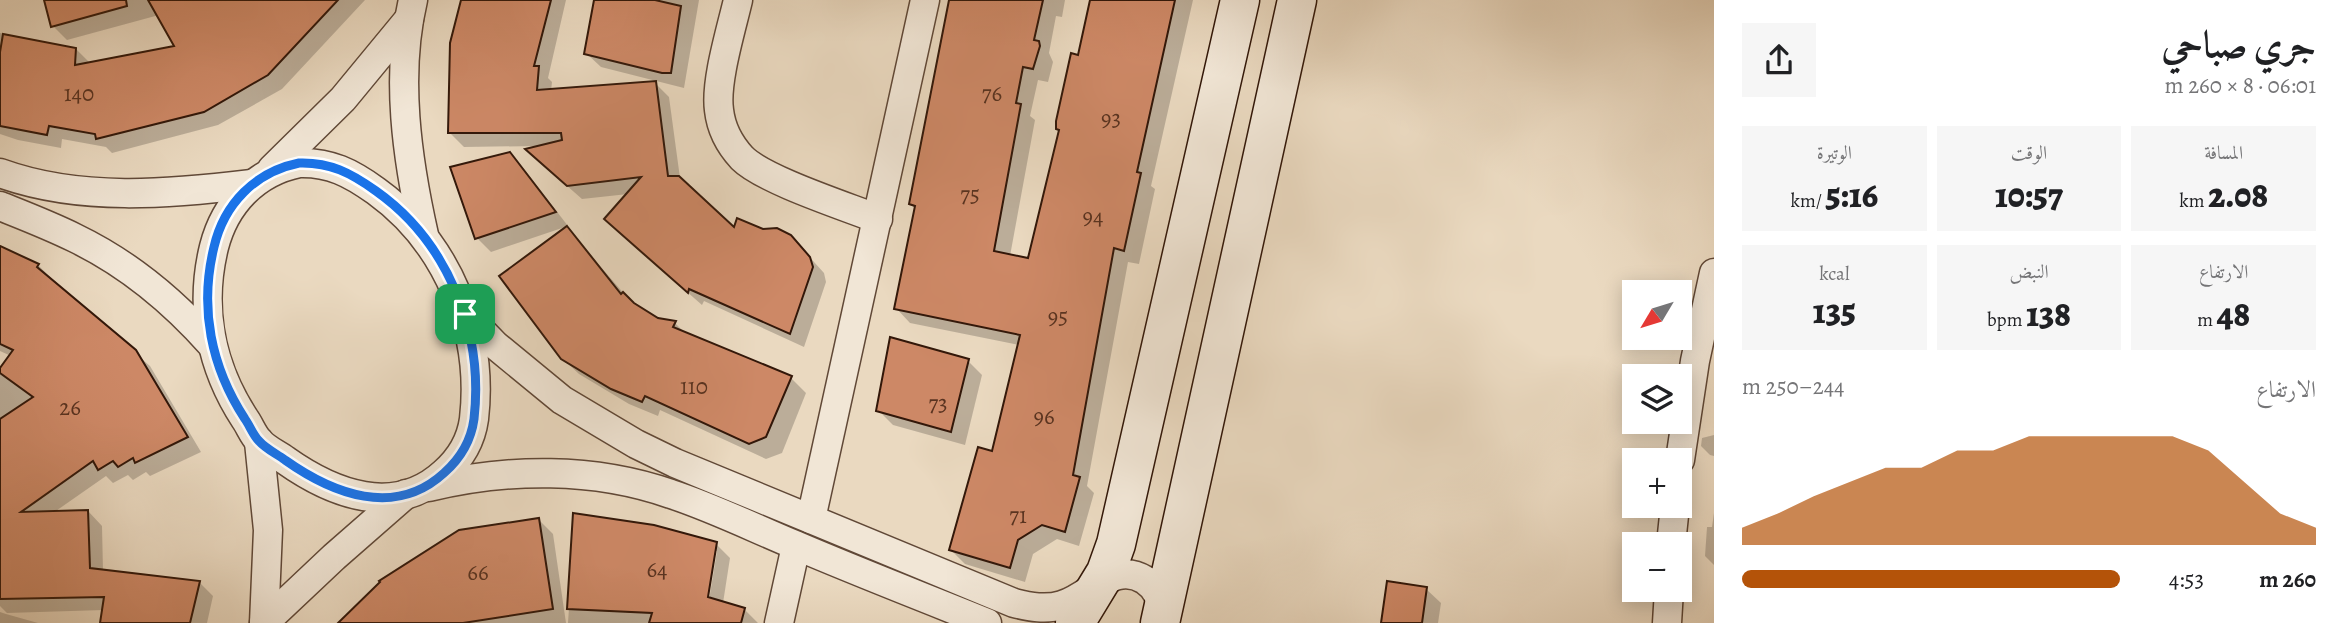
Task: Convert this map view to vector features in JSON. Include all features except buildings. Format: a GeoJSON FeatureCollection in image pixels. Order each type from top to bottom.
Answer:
{"type":"FeatureCollection","features":[{"type":"Feature","properties":{"kind":"street"},"geometry":{"type":"LineString","coordinates":[[738,0],[720,82],[718,110],[726,136],[743,159],[766,174],[878,219]]}},
{"type":"Feature","properties":{"kind":"street"},"geometry":{"type":"LineString","coordinates":[[811,519],[925,0]]}},
{"type":"Feature","properties":{"kind":"street"},"geometry":{"type":"LineString","coordinates":[[1075,623],[1099,584],[1116,544],[1240,0]]}},
{"type":"Feature","properties":{"kind":"street"},"geometry":{"type":"LineString","coordinates":[[1161,618],[1297,0]]}},
{"type":"Feature","properties":{"kind":"street"},"geometry":{"type":"LineString","coordinates":[[264,623],[268,530],[259,442],[223,381],[212,345],[207,285],[213,249],[225,215],[343,99],[411,9]]}},
{"type":"Feature","properties":{"kind":"street"},"geometry":{"type":"LineString","coordinates":[[411,9],[405,92],[406,129],[414,190],[425,237]]}},
{"type":"Feature","properties":{"kind":"street"},"geometry":{"type":"LineString","coordinates":[[0,173],[44,185],[118,193],[196,191],[260,178],[291,165],[315,163],[346,171],[384,196],[425,237],[450,278],[465,314],[472,343],[476,373],[472,434],[453,465],[352,541],[264,623]]}},
{"type":"Feature","properties":{"kind":"street"},"geometry":{"type":"LineString","coordinates":[[0,206],[75,237],[128,268],[176,307],[212,345]]}},
{"type":"Feature","properties":{"kind":"street"},"geometry":{"type":"LineString","coordinates":[[1682,448],[1695,361],[1714,273]]}},
{"type":"Feature","properties":{"kind":"street"},"geometry":{"type":"LineString","coordinates":[[465,314],[528,374],[598,424],[675,463],[1029,607],[1059,606],[1087,594],[1118,574],[1140,577],[1157,592],[1161,618]]}},
{"type":"Feature","properties":{"kind":"street"},"geometry":{"type":"LineString","coordinates":[[259,442],[301,471],[344,492],[375,498],[415,492],[473,478],[524,474],[610,478],[679,496],[987,623]]}},
{"type":"Feature","properties":{"kind":"street"},"geometry":{"type":"LineString","coordinates":[[779,623],[796,546]]}},
{"type":"Feature","properties":{"kind":"street"},"geometry":{"type":"LineString","coordinates":[[1667,623],[1668,602]]}},
{"type":"Feature","properties":{"kind":"route"},"geometry":{"type":"LineString","coordinates":[[299,163],[331,165],[360,179],[384,196],[425,237],[441,261],[465,314],[476,373],[476,404],[472,434],[464,450],[453,465],[423,489],[388,498],[359,496],[321,483],[259,442],[223,381],[215,358],[207,310],[210,261],[225,215],[245,190],[269,172],[283,166],[299,163]]}}]}
